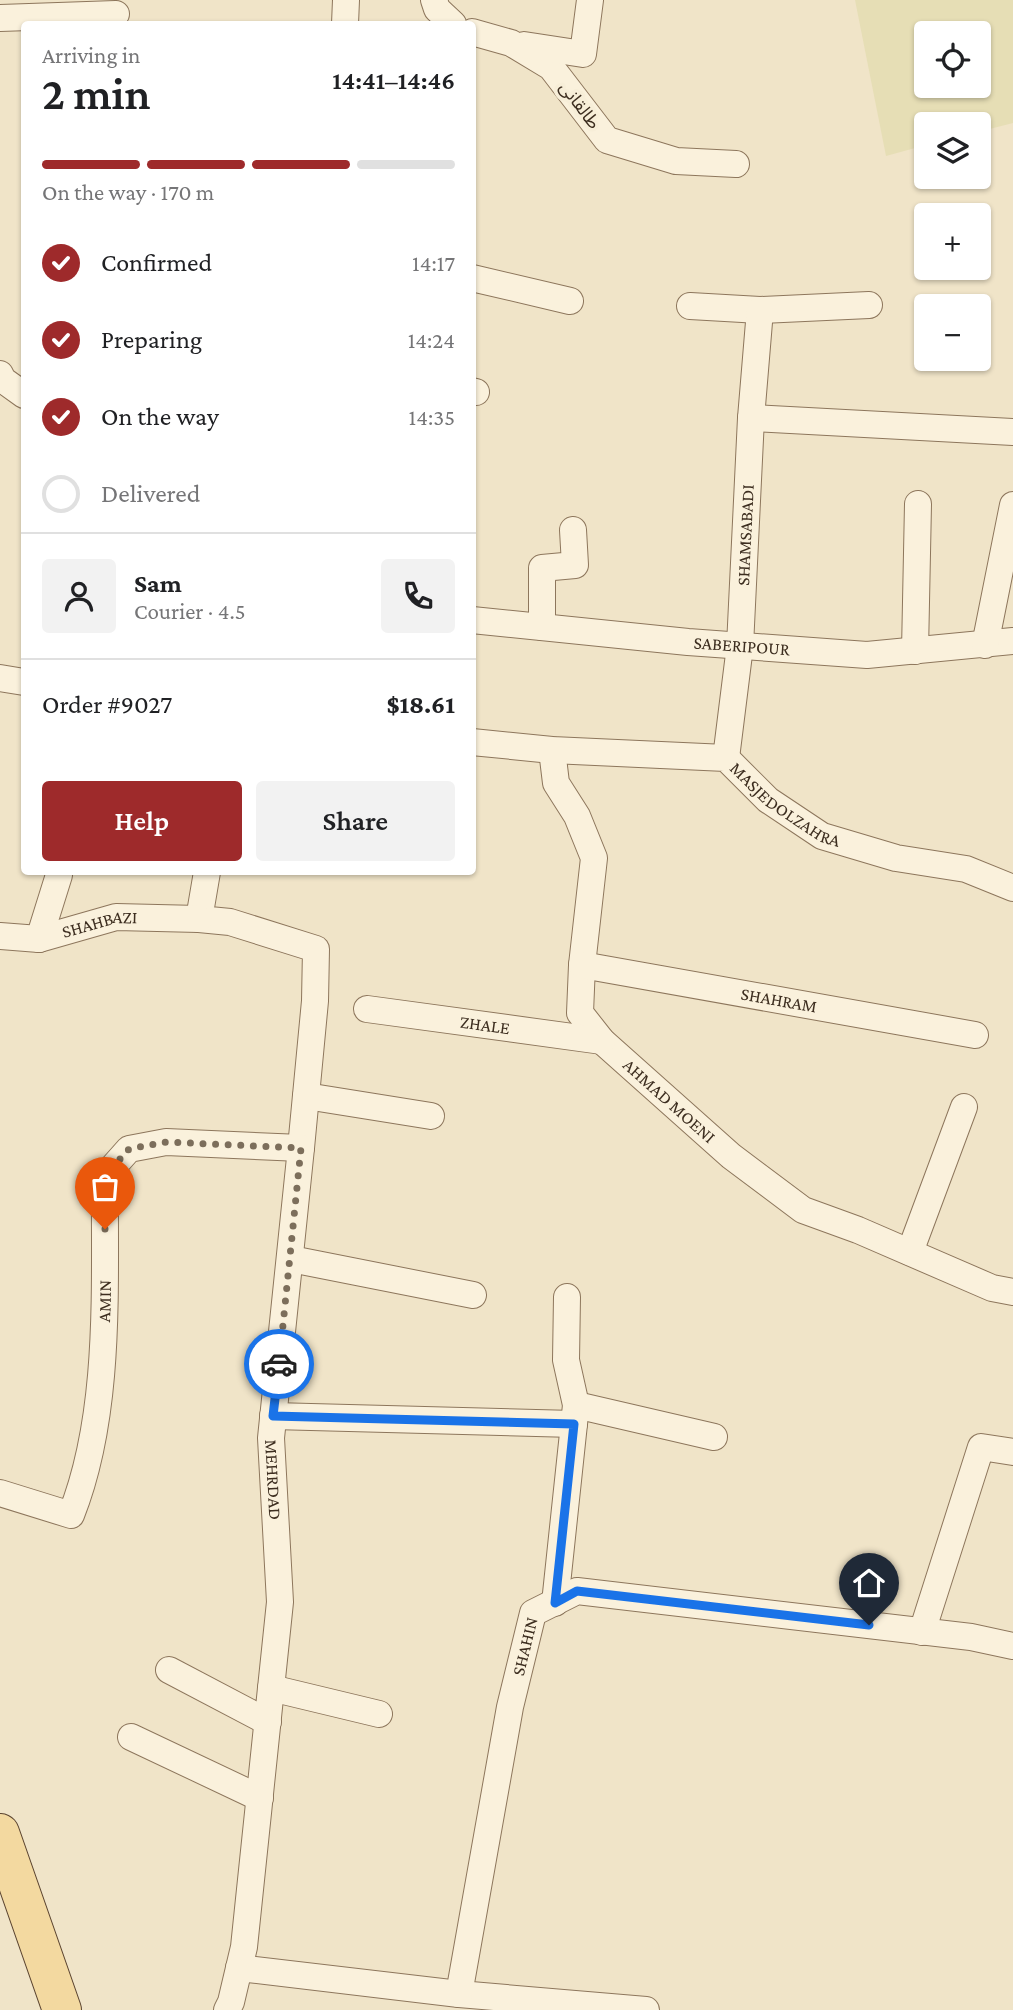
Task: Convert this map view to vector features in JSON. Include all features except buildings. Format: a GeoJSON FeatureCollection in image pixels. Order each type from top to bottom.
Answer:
{"type":"FeatureCollection","features":[{"type":"Feature","properties":{"kind":"main road"},"geometry":{"type":"LineString","coordinates":[[0,1833],[62,2010]]}},
{"type":"Feature","properties":{"kind":"street"},"geometry":{"type":"LineString","coordinates":[[345,21],[346,0]]}},
{"type":"Feature","properties":{"kind":"street"},"geometry":{"type":"LineString","coordinates":[[434,0],[437,9],[450,21]]}},
{"type":"Feature","properties":{"kind":"street"},"geometry":{"type":"LineString","coordinates":[[511,43],[583,54],[590,0]]}},
{"type":"Feature","properties":{"kind":"street"},"geometry":{"type":"LineString","coordinates":[[0,18],[116,13]]}},
{"type":"Feature","properties":{"kind":"street","name":"طالقانی"},"geometry":{"type":"LineString","coordinates":[[476,34],[511,43],[551,67],[607,141],[676,161],[736,164]]}},
{"type":"Feature","properties":{"kind":"street"},"geometry":{"type":"LineString","coordinates":[[476,279],[570,301]]}},
{"type":"Feature","properties":{"kind":"street"},"geometry":{"type":"LineString","coordinates":[[690,306],[760,310],[869,305]]}},
{"type":"Feature","properties":{"kind":"street","name":"SHAMSABADI"},"geometry":{"type":"LineString","coordinates":[[726,758],[740,646],[751,418],[760,310]]}},
{"type":"Feature","properties":{"kind":"street"},"geometry":{"type":"LineString","coordinates":[[0,374],[3,380],[21,393]]}},
{"type":"Feature","properties":{"kind":"street"},"geometry":{"type":"LineString","coordinates":[[751,418],[1013,432]]}},
{"type":"Feature","properties":{"kind":"street"},"geometry":{"type":"LineString","coordinates":[[915,652],[919,504]]}},
{"type":"Feature","properties":{"kind":"street"},"geometry":{"type":"LineString","coordinates":[[985,645],[1013,505]]}},
{"type":"Feature","properties":{"kind":"street"},"geometry":{"type":"LineString","coordinates":[[542,627],[542,568],[575,565],[573,530]]}},
{"type":"Feature","properties":{"kind":"street","name":"SABERIPOUR"},"geometry":{"type":"LineString","coordinates":[[476,620],[740,646],[867,655],[1013,641]]}},
{"type":"Feature","properties":{"kind":"street"},"geometry":{"type":"LineString","coordinates":[[0,678],[21,682]]}},
{"type":"Feature","properties":{"kind":"street","name":"MASJEDOLZAHRA"},"geometry":{"type":"LineString","coordinates":[[476,742],[552,750],[726,758],[768,800],[822,836],[896,858],[965,869],[1013,888]]}},
{"type":"Feature","properties":{"kind":"street","name":"AHMAD MOENI"},"geometry":{"type":"LineString","coordinates":[[552,750],[556,783],[577,816],[594,858],[582,965],[580,1013],[602,1041],[731,1156],[803,1210],[992,1288],[1013,1292]]}},
{"type":"Feature","properties":{"kind":"street"},"geometry":{"type":"LineString","coordinates":[[38,939],[59,875]]}},
{"type":"Feature","properties":{"kind":"street"},"geometry":{"type":"LineString","coordinates":[[199,919],[206,875]]}},
{"type":"Feature","properties":{"kind":"street","name":"SHAHBAZI"},"geometry":{"type":"LineString","coordinates":[[0,936],[38,939],[116,916],[199,919]]}},
{"type":"Feature","properties":{"kind":"street","name":"MEHRDAD"},"geometry":{"type":"LineString","coordinates":[[199,919],[230,922],[316,948],[315,1001],[271,1438],[279,1602],[244,1947],[232,2002],[227,2010]]}},
{"type":"Feature","properties":{"kind":"street","name":"SHAHRAM"},"geometry":{"type":"LineString","coordinates":[[582,965],[975,1035]]}},
{"type":"Feature","properties":{"kind":"street","name":"ZHALE"},"geometry":{"type":"LineString","coordinates":[[368,1009],[602,1041]]}},
{"type":"Feature","properties":{"kind":"street"},"geometry":{"type":"LineString","coordinates":[[306,1096],[431,1116]]}},
{"type":"Feature","properties":{"kind":"street"},"geometry":{"type":"LineString","coordinates":[[910,1252],[964,1107]]}},
{"type":"Feature","properties":{"kind":"street","name":"AMIN"},"geometry":{"type":"LineString","coordinates":[[0,1493],[71,1515],[83,1483],[94,1426],[104,1336],[105,1176],[129,1149],[166,1142],[301,1148]]}},
{"type":"Feature","properties":{"kind":"street"},"geometry":{"type":"LineString","coordinates":[[291,1259],[473,1295]]}},
{"type":"Feature","properties":{"kind":"street"},"geometry":{"type":"LineString","coordinates":[[555,1603],[575,1414],[566,1360],[567,1297]]}},
{"type":"Feature","properties":{"kind":"street"},"geometry":{"type":"LineString","coordinates":[[273,1416],[575,1414],[714,1437]]}},
{"type":"Feature","properties":{"kind":"street"},"geometry":{"type":"LineString","coordinates":[[922,1632],[981,1447],[1013,1452]]}},
{"type":"Feature","properties":{"kind":"street","name":"SHAHIN"},"geometry":{"type":"LineString","coordinates":[[459,1994],[510,1707],[533,1613],[577,1591],[971,1637],[1013,1646]]}},
{"type":"Feature","properties":{"kind":"street"},"geometry":{"type":"LineString","coordinates":[[169,1670],[268,1722]]}},
{"type":"Feature","properties":{"kind":"street"},"geometry":{"type":"LineString","coordinates":[[271,1688],[379,1714]]}},
{"type":"Feature","properties":{"kind":"street"},"geometry":{"type":"LineString","coordinates":[[131,1737],[260,1798]]}},
{"type":"Feature","properties":{"kind":"street"},"geometry":{"type":"LineString","coordinates":[[239,1968],[459,1994],[646,2010]]}},
{"type":"Feature","properties":{"kind":"shaded area"},"geometry":{"type":"Polygon","coordinates":[[[855,0],[1013,0],[1013,123],[991,129],[991,112],[914,112],[914,148],[886,156],[855,0]]]}},
{"type":"Feature","properties":{"kind":"way so far"},"geometry":{"type":"LineString","coordinates":[[105,1229],[105,1176],[129,1149],[166,1142],[301,1148],[279,1364]]}},
{"type":"Feature","properties":{"kind":"route"},"geometry":{"type":"LineString","coordinates":[[279,1364],[273,1416],[574,1424],[555,1603],[577,1591],[869,1625]]}}]}
